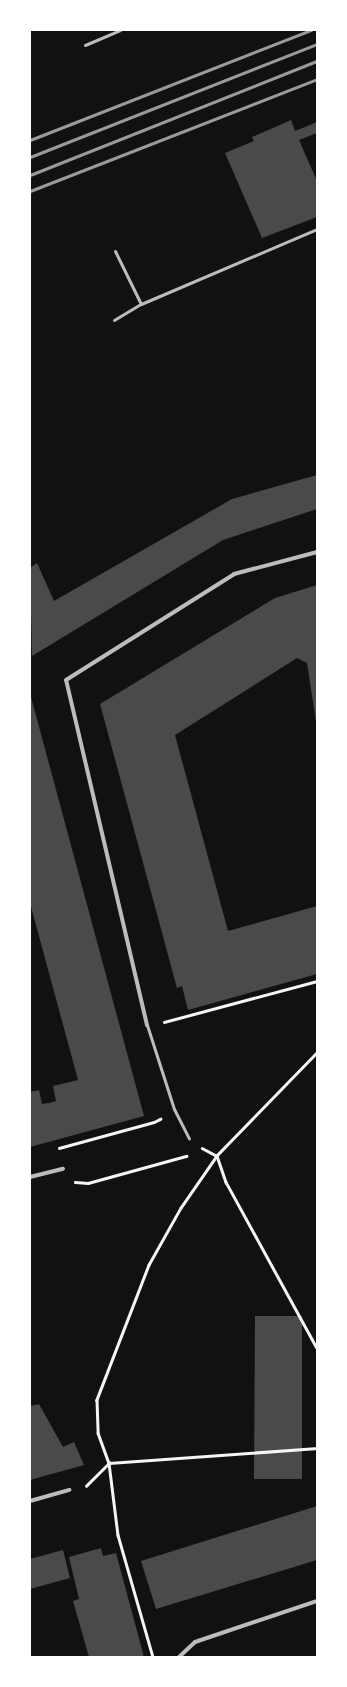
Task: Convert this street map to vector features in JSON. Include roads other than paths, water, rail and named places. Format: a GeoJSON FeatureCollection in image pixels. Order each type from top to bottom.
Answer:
{"type":"FeatureCollection","features":[{"type":"Feature","properties":{"kind":"street"},"geometry":{"type":"LineString","coordinates":[[147,1025],[66,680],[234,574],[317,552]]}},
{"type":"Feature","properties":{"kind":"street"},"geometry":{"type":"LineString","coordinates":[[30,1177],[63,1169]]}},
{"type":"Feature","properties":{"kind":"street"},"geometry":{"type":"LineString","coordinates":[[30,1501],[69,1490]]}},
{"type":"Feature","properties":{"kind":"street"},"geometry":{"type":"LineString","coordinates":[[179,1657],[195,1642],[317,1601]]}},
{"type":"Feature","properties":{"kind":"lane"},"geometry":{"type":"LineString","coordinates":[[84,44],[120,30]]}},
{"type":"Feature","properties":{"kind":"lane"},"geometry":{"type":"LineString","coordinates":[[114,320],[141,304],[317,229]]}},
{"type":"Feature","properties":{"kind":"lane"},"geometry":{"type":"LineString","coordinates":[[115,251],[141,304]]}},
{"type":"Feature","properties":{"kind":"lane"},"geometry":{"type":"LineString","coordinates":[[147,1025],[174,1109],[189,1138]]}},
{"type":"Feature","properties":{"kind":"railway"},"geometry":{"type":"LineString","coordinates":[[30,140],[311,30]]}},
{"type":"Feature","properties":{"kind":"railway"},"geometry":{"type":"LineString","coordinates":[[30,157],[317,44]]}},
{"type":"Feature","properties":{"kind":"railway"},"geometry":{"type":"LineString","coordinates":[[30,175],[317,61]]}},
{"type":"Feature","properties":{"kind":"railway"},"geometry":{"type":"LineString","coordinates":[[30,191],[317,79]]}}]}
